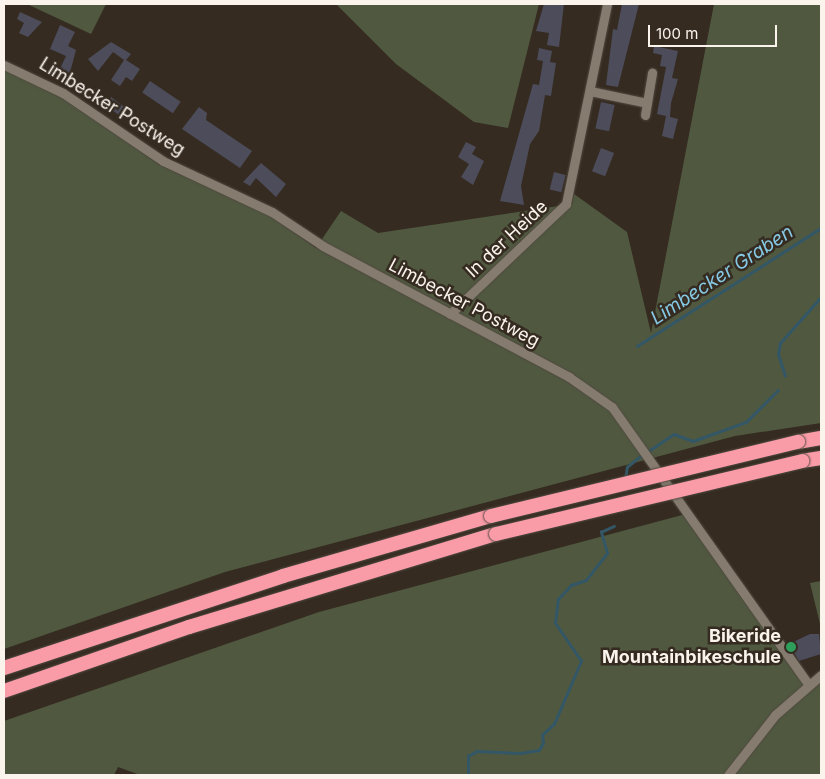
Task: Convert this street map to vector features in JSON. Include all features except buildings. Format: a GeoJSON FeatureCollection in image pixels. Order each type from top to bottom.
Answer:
{"type":"FeatureCollection","features":[{"type":"Feature","properties":{"kind":"highway"},"geometry":{"type":"LineString","coordinates":[[4,668],[283,576],[491,516],[821,438]]}},
{"type":"Feature","properties":{"kind":"highway"},"geometry":{"type":"LineString","coordinates":[[4,691],[189,627],[496,534],[821,458]]}},
{"type":"Feature","properties":{"kind":"street","name":"In der Heide"},"geometry":{"type":"LineString","coordinates":[[450,314],[566,204],[607,4]]}},
{"type":"Feature","properties":{"kind":"street","name":"Limbecker Postweg"},"geometry":{"type":"LineString","coordinates":[[4,65],[63,93],[163,161],[272,212],[323,246],[596,394],[620,414],[645,448],[808,684]]}},
{"type":"Feature","properties":{"kind":"street"},"geometry":{"type":"LineString","coordinates":[[644,115],[652,73]]}},
{"type":"Feature","properties":{"kind":"street"},"geometry":{"type":"LineString","coordinates":[[590,91],[647,103]]}},
{"type":"Feature","properties":{"kind":"street"},"geometry":{"type":"LineString","coordinates":[[728,775],[775,715],[808,684],[821,675]]}},
{"type":"Feature","properties":{"kind":"green space"},"geometry":{"type":"Polygon","coordinates":[[[27,4],[106,4],[91,34],[27,4]]]}},
{"type":"Feature","properties":{"kind":"green space"},"geometry":{"type":"Polygon","coordinates":[[[336,4],[539,4],[508,128],[474,122],[396,64],[336,4]]]}},
{"type":"Feature","properties":{"kind":"green space"},"geometry":{"type":"Polygon","coordinates":[[[714,4],[821,4],[821,423],[735,436],[225,572],[4,649],[4,67],[61,94],[158,164],[270,216],[316,248],[341,211],[378,233],[572,204],[574,194],[627,232],[651,333],[714,4]]]}},
{"type":"Feature","properties":{"kind":"green space"},"geometry":{"type":"Polygon","coordinates":[[[686,514],[808,684],[821,677],[821,775],[140,775],[118,767],[114,775],[4,775],[4,721],[319,612],[686,514]]]}},
{"type":"Feature","properties":{"kind":"green space"},"geometry":{"type":"Polygon","coordinates":[[[821,581],[821,628],[810,583],[821,581]]]}},
{"type":"Feature","properties":{"kind":"waterway","name":"Limbecker Graben"},"geometry":{"type":"LineString","coordinates":[[637,346],[821,228]]}},
{"type":"Feature","properties":{"kind":"waterway"},"geometry":{"type":"LineString","coordinates":[[785,376],[778,355],[780,343],[821,297]]}},
{"type":"Feature","properties":{"kind":"waterway"},"geometry":{"type":"LineString","coordinates":[[647,452],[674,434],[693,441],[746,422],[778,390]]}},
{"type":"Feature","properties":{"kind":"waterway"},"geometry":{"type":"LineString","coordinates":[[625,479],[627,467],[642,455]]}},
{"type":"Feature","properties":{"kind":"waterway"},"geometry":{"type":"LineString","coordinates":[[468,775],[468,756],[477,751],[520,753],[539,750],[543,743],[542,735],[554,724],[581,661],[555,623],[558,599],[571,585],[586,580],[607,553],[601,532],[614,526]]}},
{"type":"Feature","properties":{"kind":"place","name":"Bikeride Mountainbikeschule"},"geometry":{"type":"Point","coordinates":[791,647]}}]}
